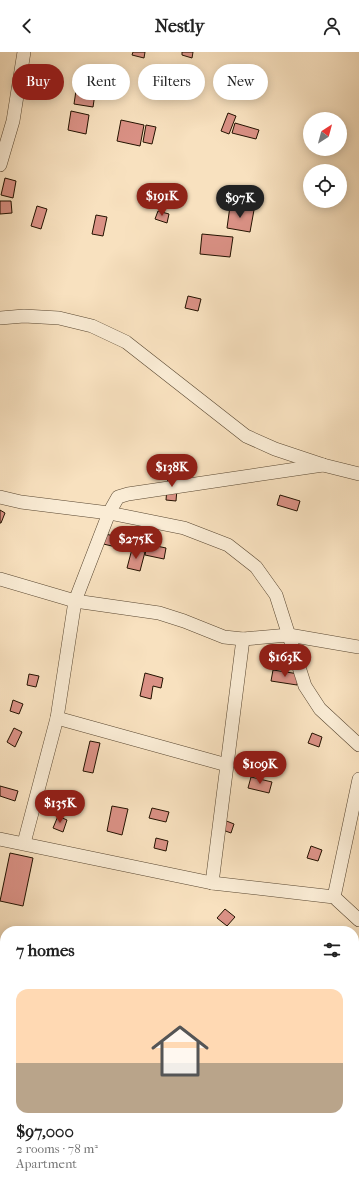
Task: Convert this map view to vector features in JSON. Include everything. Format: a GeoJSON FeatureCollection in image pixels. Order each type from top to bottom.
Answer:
{"type":"FeatureCollection","features":[{"type":"Feature","properties":{"kind":"street"},"geometry":{"type":"LineString","coordinates":[[0,165],[13,121],[24,52]]}},
{"type":"Feature","properties":{"kind":"street"},"geometry":{"type":"LineString","coordinates":[[0,318],[24,316],[52,318],[92,326],[126,342],[246,436],[275,449],[323,465],[359,474]]}},
{"type":"Feature","properties":{"kind":"street"},"geometry":{"type":"LineString","coordinates":[[24,843],[57,718],[75,601],[109,513],[118,497],[128,494],[323,465]]}},
{"type":"Feature","properties":{"kind":"street"},"geometry":{"type":"LineString","coordinates":[[0,497],[21,502],[109,513],[184,528],[228,545],[256,567],[276,595],[305,686],[320,709],[359,745]]}},
{"type":"Feature","properties":{"kind":"street"},"geometry":{"type":"LineString","coordinates":[[0,579],[75,601],[159,613],[224,637],[243,639],[289,635],[359,647]]}},
{"type":"Feature","properties":{"kind":"street"},"geometry":{"type":"LineString","coordinates":[[212,883],[243,639]]}},
{"type":"Feature","properties":{"kind":"street"},"geometry":{"type":"LineString","coordinates":[[57,718],[227,765]]}},
{"type":"Feature","properties":{"kind":"street"},"geometry":{"type":"LineString","coordinates":[[334,897],[359,779]]}},
{"type":"Feature","properties":{"kind":"street"},"geometry":{"type":"LineString","coordinates":[[0,839],[212,883],[334,897],[359,920]]}},
{"type":"Feature","properties":{"kind":"building"},"geometry":{"type":"Polygon","coordinates":[[[133,52],[145,52],[144,58],[132,55],[133,52]]]}},
{"type":"Feature","properties":{"kind":"building"},"geometry":{"type":"Polygon","coordinates":[[[182,52],[193,52],[192,58],[182,55],[182,52]]]}},
{"type":"Feature","properties":{"kind":"building"},"geometry":{"type":"Polygon","coordinates":[[[75,100],[94,100],[93,107],[74,104],[75,100]]]}},
{"type":"Feature","properties":{"kind":"building"},"geometry":{"type":"Polygon","coordinates":[[[71,111],[89,115],[86,134],[68,130],[71,111]]]}},
{"type":"Feature","properties":{"kind":"building"},"geometry":{"type":"Polygon","coordinates":[[[228,113],[236,116],[229,134],[221,131],[228,113]]]}},
{"type":"Feature","properties":{"kind":"building"},"geometry":{"type":"Polygon","coordinates":[[[121,120],[144,125],[140,146],[117,141],[121,120]]]}},
{"type":"Feature","properties":{"kind":"building"},"geometry":{"type":"Polygon","coordinates":[[[235,123],[259,130],[256,139],[232,133],[235,123]]]}},
{"type":"Feature","properties":{"kind":"building"},"geometry":{"type":"Polygon","coordinates":[[[146,125],[156,127],[152,144],[143,142],[146,125]]]}},
{"type":"Feature","properties":{"kind":"building"},"geometry":{"type":"Polygon","coordinates":[[[5,178],[16,181],[13,198],[1,195],[5,178]]]}},
{"type":"Feature","properties":{"kind":"building"},"geometry":{"type":"Polygon","coordinates":[[[0,201],[11,201],[12,213],[0,214],[0,201]]]}},
{"type":"Feature","properties":{"kind":"building"},"geometry":{"type":"Polygon","coordinates":[[[37,206],[47,209],[41,229],[31,226],[37,206]]]}},
{"type":"Feature","properties":{"kind":"building"},"geometry":{"type":"Polygon","coordinates":[[[230,206],[254,210],[250,232],[227,228],[230,206]]]}},
{"type":"Feature","properties":{"kind":"building"},"geometry":{"type":"Polygon","coordinates":[[[158,211],[169,214],[167,223],[155,219],[158,211]]]}},
{"type":"Feature","properties":{"kind":"building"},"geometry":{"type":"Polygon","coordinates":[[[96,215],[107,217],[103,236],[92,234],[96,215]]]}},
{"type":"Feature","properties":{"kind":"building"},"geometry":{"type":"Polygon","coordinates":[[[202,234],[233,237],[230,257],[200,254],[202,234]]]}},
{"type":"Feature","properties":{"kind":"building"},"geometry":{"type":"Polygon","coordinates":[[[188,296],[201,299],[198,311],[185,308],[188,296]]]}},
{"type":"Feature","properties":{"kind":"building"},"geometry":{"type":"Polygon","coordinates":[[[168,476],[178,477],[176,501],[166,500],[168,476]]]}},
{"type":"Feature","properties":{"kind":"building"},"geometry":{"type":"Polygon","coordinates":[[[280,495],[300,501],[297,511],[277,505],[280,495]]]}},
{"type":"Feature","properties":{"kind":"building"},"geometry":{"type":"Polygon","coordinates":[[[0,510],[5,513],[1,523],[0,523],[0,510]]]}},
{"type":"Feature","properties":{"kind":"building"},"geometry":{"type":"Polygon","coordinates":[[[97,532],[118,537],[116,547],[95,542],[97,532]]]}},
{"type":"Feature","properties":{"kind":"building"},"geometry":{"type":"Polygon","coordinates":[[[147,544],[166,548],[164,559],[145,555],[147,544]]]}},
{"type":"Feature","properties":{"kind":"building"},"geometry":{"type":"Polygon","coordinates":[[[132,549],[145,552],[140,571],[127,568],[132,549]]]}},
{"type":"Feature","properties":{"kind":"building"},"geometry":{"type":"Polygon","coordinates":[[[273,670],[299,674],[297,685],[271,681],[273,670]]]}},
{"type":"Feature","properties":{"kind":"building"},"geometry":{"type":"Polygon","coordinates":[[[145,673],[163,678],[161,688],[153,686],[151,699],[140,696],[145,673]]]}},
{"type":"Feature","properties":{"kind":"building"},"geometry":{"type":"Polygon","coordinates":[[[29,674],[39,676],[36,687],[27,685],[29,674]]]}},
{"type":"Feature","properties":{"kind":"building"},"geometry":{"type":"Polygon","coordinates":[[[13,700],[23,704],[19,714],[10,711],[13,700]]]}},
{"type":"Feature","properties":{"kind":"building"},"geometry":{"type":"Polygon","coordinates":[[[14,728],[22,732],[15,747],[7,742],[14,728]]]}},
{"type":"Feature","properties":{"kind":"building"},"geometry":{"type":"Polygon","coordinates":[[[312,733],[322,737],[319,747],[308,743],[312,733]]]}},
{"type":"Feature","properties":{"kind":"building"},"geometry":{"type":"Polygon","coordinates":[[[90,741],[100,743],[93,773],[83,771],[90,741]]]}},
{"type":"Feature","properties":{"kind":"building"},"geometry":{"type":"Polygon","coordinates":[[[266,757],[281,761],[278,771],[263,767],[266,757]]]}},
{"type":"Feature","properties":{"kind":"building"},"geometry":{"type":"Polygon","coordinates":[[[251,777],[272,782],[269,793],[248,788],[251,777]]]}},
{"type":"Feature","properties":{"kind":"building"},"geometry":{"type":"Polygon","coordinates":[[[0,786],[18,791],[15,801],[0,796],[0,786]]]}},
{"type":"Feature","properties":{"kind":"building"},"geometry":{"type":"Polygon","coordinates":[[[112,806],[128,809],[122,835],[107,831],[112,806]]]}},
{"type":"Feature","properties":{"kind":"building"},"geometry":{"type":"Polygon","coordinates":[[[152,808],[169,812],[166,822],[149,818],[152,808]]]}},
{"type":"Feature","properties":{"kind":"building"},"geometry":{"type":"Polygon","coordinates":[[[58,816],[67,820],[63,832],[53,828],[58,816]]]}},
{"type":"Feature","properties":{"kind":"building"},"geometry":{"type":"Polygon","coordinates":[[[224,820],[234,824],[231,833],[220,829],[224,820]]]}},
{"type":"Feature","properties":{"kind":"building"},"geometry":{"type":"Polygon","coordinates":[[[156,838],[168,841],[166,851],[154,848],[156,838]]]}},
{"type":"Feature","properties":{"kind":"building"},"geometry":{"type":"Polygon","coordinates":[[[311,846],[322,850],[318,861],[307,858],[311,846]]]}},
{"type":"Feature","properties":{"kind":"building"},"geometry":{"type":"Polygon","coordinates":[[[10,853],[33,858],[23,906],[0,901],[10,853]]]}},
{"type":"Feature","properties":{"kind":"building"},"geometry":{"type":"Polygon","coordinates":[[[225,909],[235,917],[227,926],[217,918],[225,909]]]}}]}
